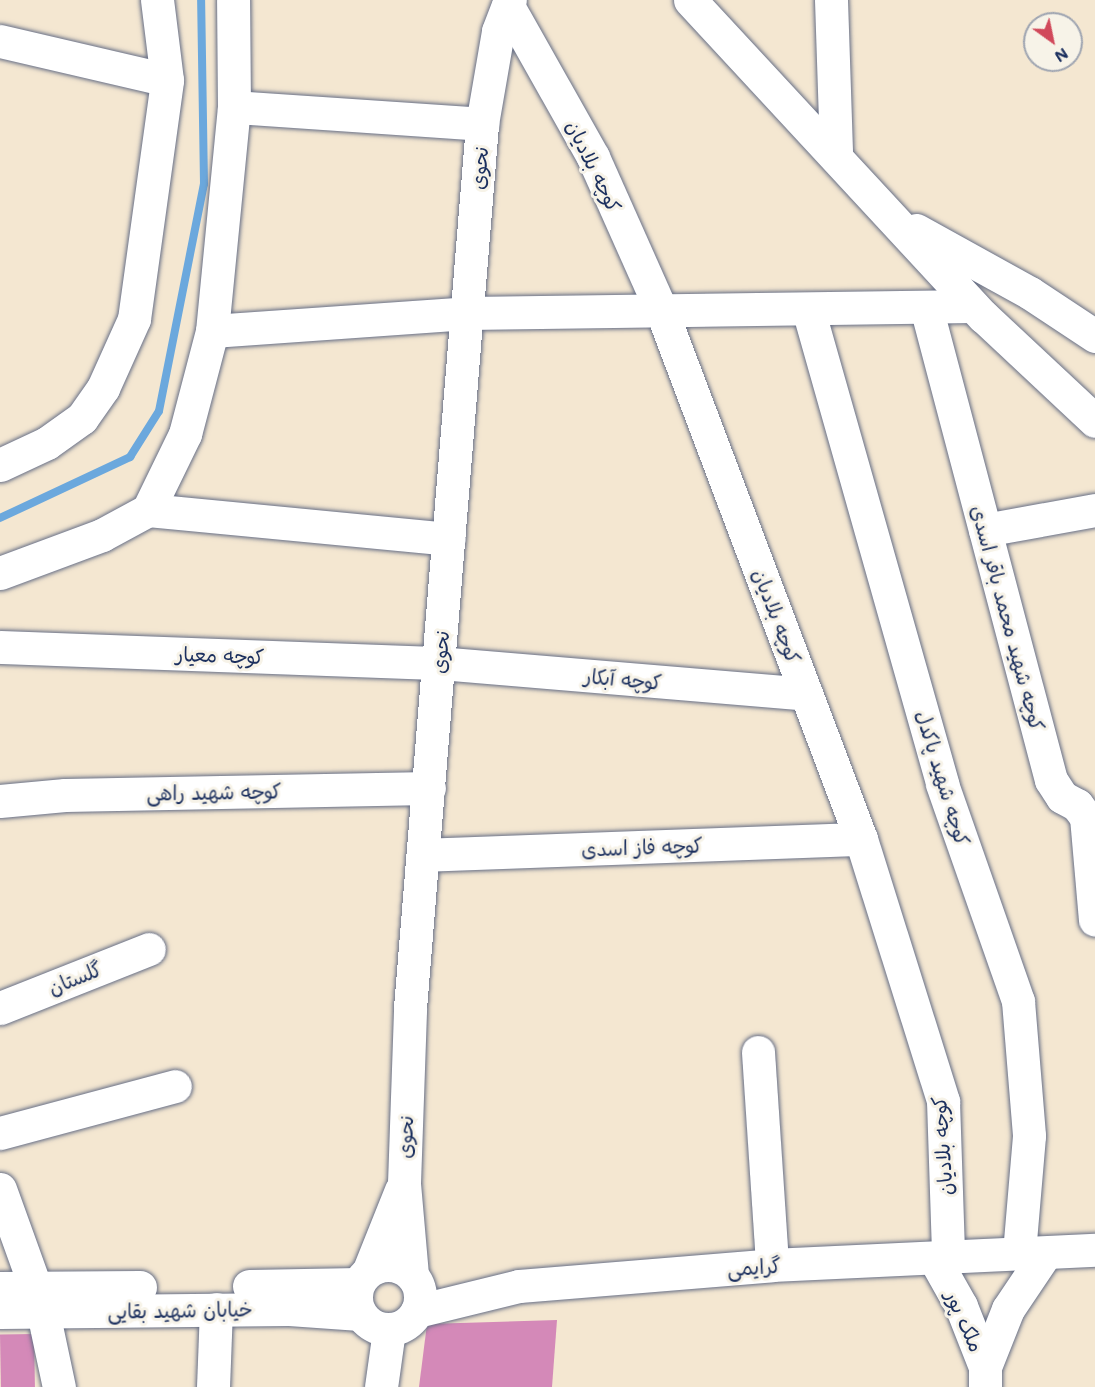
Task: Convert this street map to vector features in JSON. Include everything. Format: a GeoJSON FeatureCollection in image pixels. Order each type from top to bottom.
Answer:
{"type":"FeatureCollection","features":[{"type":"Feature","properties":{"kind":"street"},"geometry":{"type":"LineString","coordinates":[[0,465],[47,443],[82,418],[104,387],[129,329],[147,242],[167,80],[158,0]]}},
{"type":"Feature","properties":{"kind":"street"},"geometry":{"type":"LineString","coordinates":[[148,510],[185,434],[212,331],[234,107],[233,0]]}},
{"type":"Feature","properties":{"kind":"street"},"geometry":{"type":"LineString","coordinates":[[690,0],[880,201],[973,306],[1095,421]]}},
{"type":"Feature","properties":{"kind":"street"},"geometry":{"type":"LineString","coordinates":[[831,0],[836,154]]}},
{"type":"Feature","properties":{"kind":"street","name":"نحوی"},"geometry":{"type":"LineString","coordinates":[[415,1289],[404,1183],[410,1008],[482,124],[503,9]]}},
{"type":"Feature","properties":{"kind":"street","name":"کوچه بلادیان"},"geometry":{"type":"LineString","coordinates":[[503,9],[593,157],[662,312],[861,839],[943,1101],[941,1257]]}},
{"type":"Feature","properties":{"kind":"street"},"geometry":{"type":"LineString","coordinates":[[0,41],[167,80]]}},
{"type":"Feature","properties":{"kind":"street"},"geometry":{"type":"LineString","coordinates":[[234,107],[482,124]]}},
{"type":"Feature","properties":{"kind":"street"},"geometry":{"type":"LineString","coordinates":[[880,201],[915,229],[1030,293],[1095,336]]}},
{"type":"Feature","properties":{"kind":"street"},"geometry":{"type":"LineString","coordinates":[[212,331],[467,314],[973,306]]}},
{"type":"Feature","properties":{"kind":"street","name":"کوچه شهید محمد باقر اسدی"},"geometry":{"type":"LineString","coordinates":[[926,307],[1051,780],[1062,797],[1077,805],[1086,817],[1095,920]]}},
{"type":"Feature","properties":{"kind":"street","name":"کوچه شهید پاکدل"},"geometry":{"type":"LineString","coordinates":[[808,309],[942,784],[1018,1001],[1029,1136],[1032,1254]]}},
{"type":"Feature","properties":{"kind":"street"},"geometry":{"type":"LineString","coordinates":[[0,573],[102,535],[148,510],[449,539]]}},
{"type":"Feature","properties":{"kind":"street"},"geometry":{"type":"LineString","coordinates":[[985,530],[1095,510]]}},
{"type":"Feature","properties":{"kind":"street","name":"کوچه معیار"},"geometry":{"type":"LineString","coordinates":[[0,647],[439,663]]}},
{"type":"Feature","properties":{"kind":"street","name":"کوچه آبکار"},"geometry":{"type":"LineString","coordinates":[[439,663],[806,694]]}},
{"type":"Feature","properties":{"kind":"street","name":"کوچه شهید راهی"},"geometry":{"type":"LineString","coordinates":[[0,801],[65,795],[429,788]]}},
{"type":"Feature","properties":{"kind":"street","name":"کوچه فاز اسدی"},"geometry":{"type":"LineString","coordinates":[[423,855],[861,839]]}},
{"type":"Feature","properties":{"kind":"street","name":"گلستان"},"geometry":{"type":"LineString","coordinates":[[0,1008],[149,949]]}},
{"type":"Feature","properties":{"kind":"street"},"geometry":{"type":"LineString","coordinates":[[758,1053],[772,1265]]}},
{"type":"Feature","properties":{"kind":"street"},"geometry":{"type":"LineString","coordinates":[[0,1133],[175,1086]]}},
{"type":"Feature","properties":{"kind":"street"},"geometry":{"type":"LineString","coordinates":[[362,1290],[392,1265],[415,1289],[400,1327],[389,1330],[377,1328],[362,1290],[404,1183]]}},
{"type":"Feature","properties":{"kind":"street"},"geometry":{"type":"LineString","coordinates":[[0,1189],[39,1300],[59,1387]]}},
{"type":"Feature","properties":{"kind":"street","name":"گرایمی"},"geometry":{"type":"LineString","coordinates":[[415,1289],[519,1286],[772,1265],[1095,1250]]}},
{"type":"Feature","properties":{"kind":"street"},"geometry":{"type":"LineString","coordinates":[[985,1377],[1008,1309],[1032,1254]]}},
{"type":"Feature","properties":{"kind":"street","name":"ملک پور"},"geometry":{"type":"LineString","coordinates":[[941,1257],[961,1305],[985,1377]]}},
{"type":"Feature","properties":{"kind":"street","name":"خیابان شهید بقایی"},"geometry":{"type":"LineString","coordinates":[[0,1288],[39,1300],[216,1309],[362,1290]]}},
{"type":"Feature","properties":{"kind":"street","name":"خیابان شهید بقایی"},"geometry":{"type":"LineString","coordinates":[[0,1312],[39,1300],[362,1290]]}},
{"type":"Feature","properties":{"kind":"street"},"geometry":{"type":"LineString","coordinates":[[213,1387],[216,1309]]}},
{"type":"Feature","properties":{"kind":"street"},"geometry":{"type":"LineString","coordinates":[[381,1387],[389,1330]]}},
{"type":"Feature","properties":{"kind":"building"},"geometry":{"type":"Polygon","coordinates":[[[557,1320],[552,1387],[419,1387],[427,1324],[557,1320]]]}},
{"type":"Feature","properties":{"kind":"building"},"geometry":{"type":"Polygon","coordinates":[[[34,1334],[35,1387],[1,1387],[0,1335],[34,1334]]]}},
{"type":"Feature","properties":{"kind":"waterway"},"geometry":{"type":"LineString","coordinates":[[0,518],[130,457],[159,411],[204,184],[201,0]]}}]}
